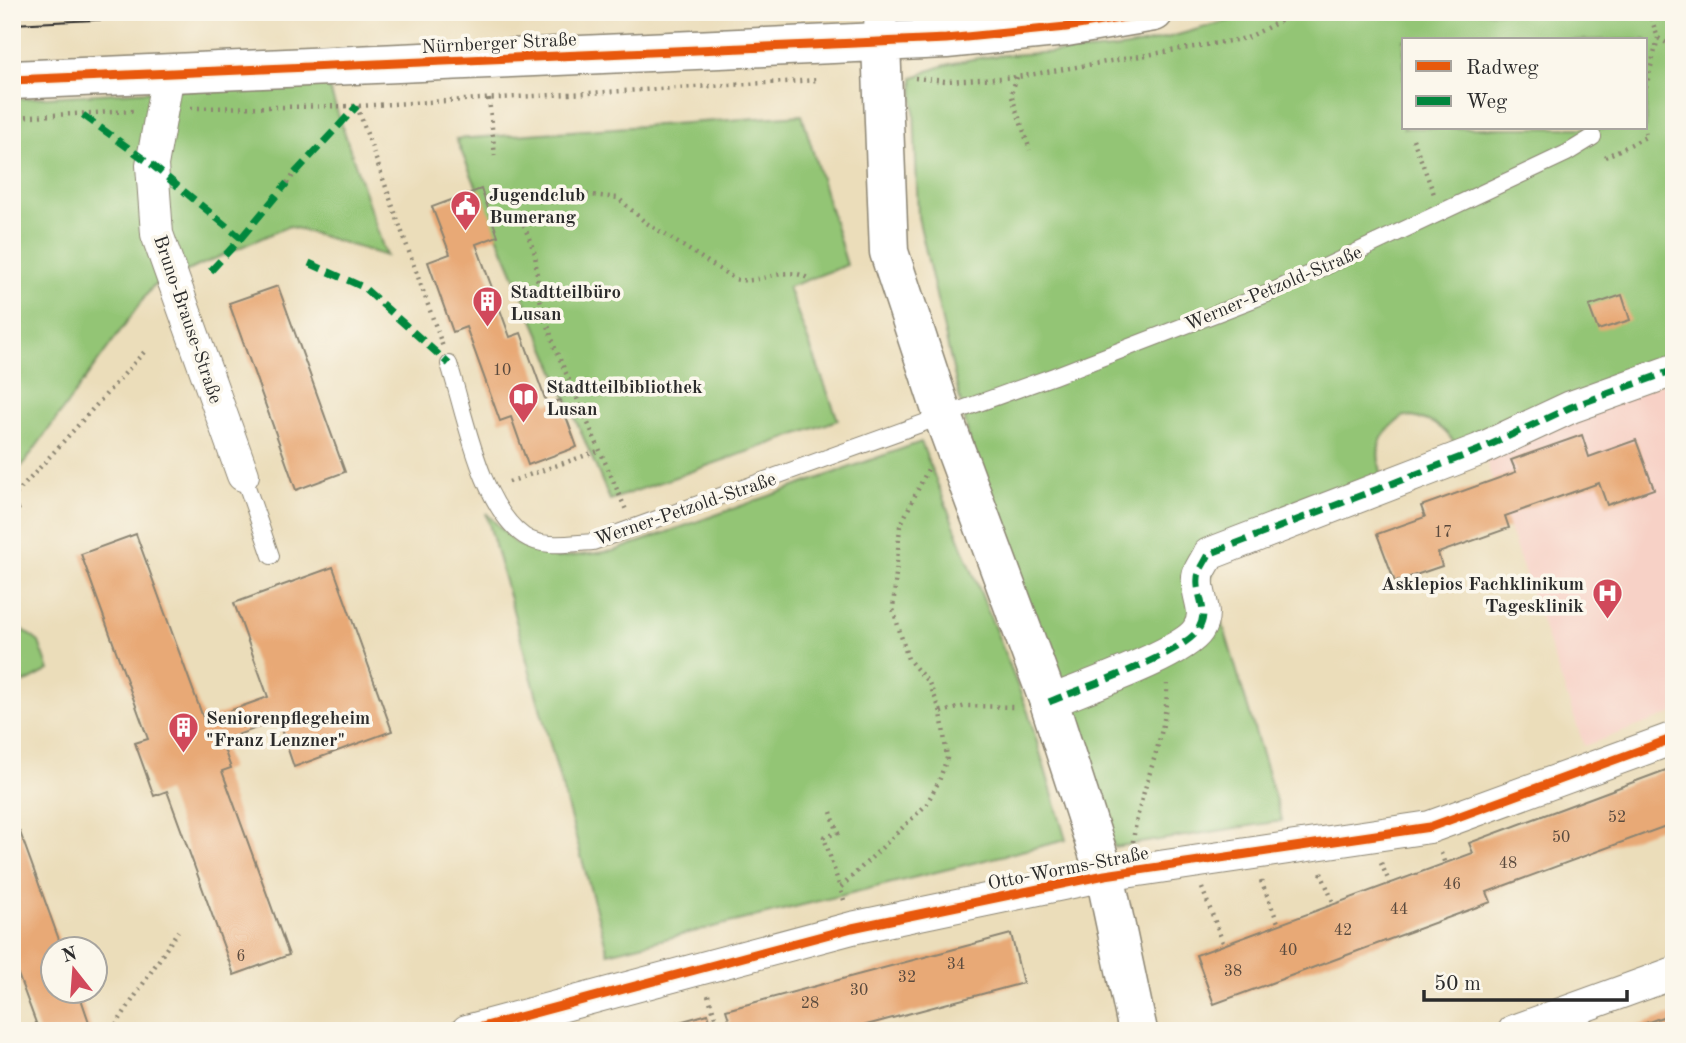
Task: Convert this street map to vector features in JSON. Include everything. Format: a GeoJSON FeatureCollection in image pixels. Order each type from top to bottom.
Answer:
{"type":"FeatureCollection","features":[{"type":"Feature","properties":{"kind":"street","name":"Nürnberger Straße"},"geometry":{"type":"LineString","coordinates":[[12,80],[169,74],[881,27],[1066,27],[1154,12]]}},
{"type":"Feature","properties":{"kind":"street"},"geometry":{"type":"LineString","coordinates":[[881,27],[889,252],[947,425],[1049,702],[1117,873],[1138,1031]]}},
{"type":"Feature","properties":{"kind":"street","name":"Bruno-Brause-Straße"},"geometry":{"type":"LineString","coordinates":[[169,74],[152,165],[157,234],[243,475]]}},
{"type":"Feature","properties":{"kind":"street"},"geometry":{"type":"LineString","coordinates":[[1049,702],[1162,655],[1183,644],[1198,631],[1205,611],[1198,577],[1209,554],[1479,450],[1571,407],[1674,370]]}},
{"type":"Feature","properties":{"kind":"street","name":"Otto-Worms-Straße"},"geometry":{"type":"LineString","coordinates":[[467,1031],[852,928],[1117,873],[1193,864],[1430,827],[1674,738]]}},
{"type":"Feature","properties":{"kind":"street"},"geometry":{"type":"LineString","coordinates":[[1514,1031],[1674,973]]}},
{"type":"Feature","properties":{"kind":"lane","name":"Werner-Petzold-Straße"},"geometry":{"type":"LineString","coordinates":[[449,364],[488,489],[505,517],[525,537],[548,544],[593,542],[947,425],[1267,294],[1567,153],[1593,137]]}},
{"type":"Feature","properties":{"kind":"lane","name":"Bruno-Brause-Straße"},"geometry":{"type":"LineString","coordinates":[[243,475],[271,556]]}},
{"type":"Feature","properties":{"kind":"path"},"geometry":{"type":"LineString","coordinates":[[1648,79],[1657,38],[1650,12]]}},
{"type":"Feature","properties":{"kind":"path"},"geometry":{"type":"LineString","coordinates":[[1657,38],[1674,47]]}},
{"type":"Feature","properties":{"kind":"path"},"geometry":{"type":"LineString","coordinates":[[1017,77],[1011,94],[1030,150]]}},
{"type":"Feature","properties":{"kind":"path"},"geometry":{"type":"LineString","coordinates":[[489,99],[495,156]]}},
{"type":"Feature","properties":{"kind":"path"},"geometry":{"type":"LineString","coordinates":[[357,106],[449,364]]}},
{"type":"Feature","properties":{"kind":"path"},"geometry":{"type":"LineString","coordinates":[[1593,137],[1603,157],[1646,137],[1645,130]]}},
{"type":"Feature","properties":{"kind":"path"},"geometry":{"type":"LineString","coordinates":[[1413,139],[1441,212]]}},
{"type":"Feature","properties":{"kind":"path"},"geometry":{"type":"LineString","coordinates":[[286,183],[295,173]]}},
{"type":"Feature","properties":{"kind":"path"},"geometry":{"type":"LineString","coordinates":[[552,195],[618,198],[645,222],[735,279],[748,283],[786,273],[799,273],[808,279]]}},
{"type":"Feature","properties":{"kind":"path"},"geometry":{"type":"LineString","coordinates":[[524,225],[535,254],[539,296],[555,348],[633,527]]}},
{"type":"Feature","properties":{"kind":"path"},"geometry":{"type":"LineString","coordinates":[[16,494],[145,351]]}},
{"type":"Feature","properties":{"kind":"path"},"geometry":{"type":"LineString","coordinates":[[840,888],[926,805],[947,758],[941,712],[929,683],[908,659],[893,609],[900,526],[947,425]]}},
{"type":"Feature","properties":{"kind":"path"},"geometry":{"type":"LineString","coordinates":[[511,482],[601,450]]}},
{"type":"Feature","properties":{"kind":"path"},"geometry":{"type":"LineString","coordinates":[[12,511],[20,508]]}},
{"type":"Feature","properties":{"kind":"path"},"geometry":{"type":"LineString","coordinates":[[1117,873],[1152,773],[1166,718],[1168,686],[1162,655]]}},
{"type":"Feature","properties":{"kind":"path"},"geometry":{"type":"LineString","coordinates":[[941,712],[966,706],[1032,708],[1049,702]]}},
{"type":"Feature","properties":{"kind":"path"},"geometry":{"type":"LineString","coordinates":[[831,812],[838,833],[824,837],[852,928]]}},
{"type":"Feature","properties":{"kind":"path"},"geometry":{"type":"LineString","coordinates":[[1251,854],[1279,925]]}},
{"type":"Feature","properties":{"kind":"path"},"geometry":{"type":"LineString","coordinates":[[1193,864],[1224,945]]}},
{"type":"Feature","properties":{"kind":"path"},"geometry":{"type":"LineString","coordinates":[[111,1031],[178,931]]}},
{"type":"Feature","properties":{"kind":"shaded area","name":"Asklepios Fachklinikum Tagesklinik"},"geometry":{"type":"Polygon","coordinates":[[[1674,378],[1674,713],[1584,746],[1485,458],[1674,378]]]}},
{"type":"Feature","properties":{"kind":"green space"},"geometry":{"type":"Polygon","coordinates":[[[1245,12],[1674,12],[1674,361],[1457,447],[1435,424],[1404,416],[1389,429],[1381,441],[1378,456],[1382,475],[1222,541],[1210,582],[1282,821],[1114,847],[970,443],[918,217],[913,78],[961,61],[1014,54],[1121,48],[1231,20],[1245,12]]]}},
{"type":"Feature","properties":{"kind":"green space"},"geometry":{"type":"Polygon","coordinates":[[[327,81],[386,256],[289,226],[153,286],[22,466],[12,470],[12,99],[327,81]]]}},
{"type":"Feature","properties":{"kind":"green space"},"geometry":{"type":"Polygon","coordinates":[[[802,115],[847,265],[788,287],[838,420],[610,500],[456,139],[802,115]]]}},
{"type":"Feature","properties":{"kind":"green space"},"geometry":{"type":"Polygon","coordinates":[[[921,442],[1028,712],[1066,840],[608,953],[486,513],[515,543],[557,558],[614,551],[921,442]]]}},
{"type":"Feature","properties":{"kind":"green space"},"geometry":{"type":"Polygon","coordinates":[[[12,621],[39,642],[49,670],[25,683],[12,678],[12,621]]]}},
{"type":"Feature","properties":{"kind":"building","name":"Stadtteilbüro Lusan"},"geometry":{"type":"Polygon","coordinates":[[[481,189],[498,236],[476,244],[510,337],[521,333],[547,404],[560,400],[577,447],[528,465],[511,417],[500,421],[466,327],[453,332],[428,262],[450,254],[432,207],[481,189]]]}},
{"type":"Feature","properties":{"kind":"building"},"geometry":{"type":"Polygon","coordinates":[[[278,286],[345,472],[296,490],[229,303],[278,286]]]}},
{"type":"Feature","properties":{"kind":"building"},"geometry":{"type":"Polygon","coordinates":[[[1622,295],[1630,320],[1598,330],[1589,306],[1622,295]]]}},
{"type":"Feature","properties":{"kind":"building"},"geometry":{"type":"Polygon","coordinates":[[[1582,435],[1589,457],[1636,440],[1654,489],[1607,505],[1599,483],[1505,516],[1509,528],[1438,553],[1442,566],[1395,582],[1377,534],[1425,517],[1421,506],[1516,472],[1511,460],[1582,435]]]}},
{"type":"Feature","properties":{"kind":"building","name":"Seniorenpflegeheim \"Franz Lenzner\""},"geometry":{"type":"Polygon","coordinates":[[[136,534],[204,720],[268,697],[234,603],[333,567],[392,731],[294,767],[278,720],[221,741],[231,768],[222,771],[289,955],[234,975],[167,791],[154,796],[135,743],[148,739],[81,554],[136,534]]]}},
{"type":"Feature","properties":{"kind":"building"},"geometry":{"type":"Polygon","coordinates":[[[1674,767],[1674,823],[1487,892],[1491,902],[1214,1004],[1196,955],[1473,853],[1469,843],[1674,767]]]}},
{"type":"Feature","properties":{"kind":"building"},"geometry":{"type":"Polygon","coordinates":[[[20,832],[57,934],[38,934],[38,1004],[83,1004],[92,1031],[39,1031],[12,958],[12,835],[20,832]]]}},
{"type":"Feature","properties":{"kind":"building"},"geometry":{"type":"Polygon","coordinates":[[[1011,934],[1023,983],[844,1031],[647,1031],[708,1014],[712,1027],[730,1022],[726,1010],[1011,934]]]}},
{"type":"Feature","properties":{"kind":"building"},"geometry":{"type":"Polygon","coordinates":[[[1674,1013],[1674,1031],[1626,1031],[1626,1030],[1674,1013]]]}},
{"type":"Feature","properties":{"kind":"tram line"},"geometry":{"type":"LineString","coordinates":[[12,24],[262,12]]}},
{"type":"Feature","properties":{"kind":"marked path"},"geometry":{"type":"LineString","coordinates":[[295,173],[357,106]]}},
{"type":"Feature","properties":{"kind":"marked path"},"geometry":{"type":"LineString","coordinates":[[83,115],[152,165],[241,238],[206,276]]}},
{"type":"Feature","properties":{"kind":"marked path"},"geometry":{"type":"LineString","coordinates":[[241,238],[287,183]]}},
{"type":"Feature","properties":{"kind":"marked path"},"geometry":{"type":"LineString","coordinates":[[309,263],[363,287],[449,364]]}},
{"type":"Feature","properties":{"kind":"marked path"},"geometry":{"type":"LineString","coordinates":[[1049,702],[1152,660],[1189,639],[1198,630],[1203,617],[1198,578],[1209,554],[1479,450],[1571,407],[1674,370]]}},
{"type":"Feature","properties":{"kind":"cycle path"},"geometry":{"type":"LineString","coordinates":[[12,80],[946,39],[1066,27],[1154,12]]}},
{"type":"Feature","properties":{"kind":"cycle path"},"geometry":{"type":"LineString","coordinates":[[467,1031],[852,928],[1105,875],[1430,827],[1674,738]]}},
{"type":"Feature","properties":{"kind":"place","name":"Jugendclub Bumerang"},"geometry":{"type":"Point","coordinates":[466,232]}},
{"type":"Feature","properties":{"kind":"place","name":"Stadtteilbüro Lusan"},"geometry":{"type":"Point","coordinates":[487,329]}},
{"type":"Feature","properties":{"kind":"place","name":"Stadtteilbibliothek Lusan"},"geometry":{"type":"Point","coordinates":[523,424]}},
{"type":"Feature","properties":{"kind":"place","name":"Asklepios Fachklinikum Tagesklinik"},"geometry":{"type":"Point","coordinates":[1607,621]}},
{"type":"Feature","properties":{"kind":"place","name":"Seniorenpflegeheim \"Franz Lenzner\""},"geometry":{"type":"Point","coordinates":[183,755]}}]}
